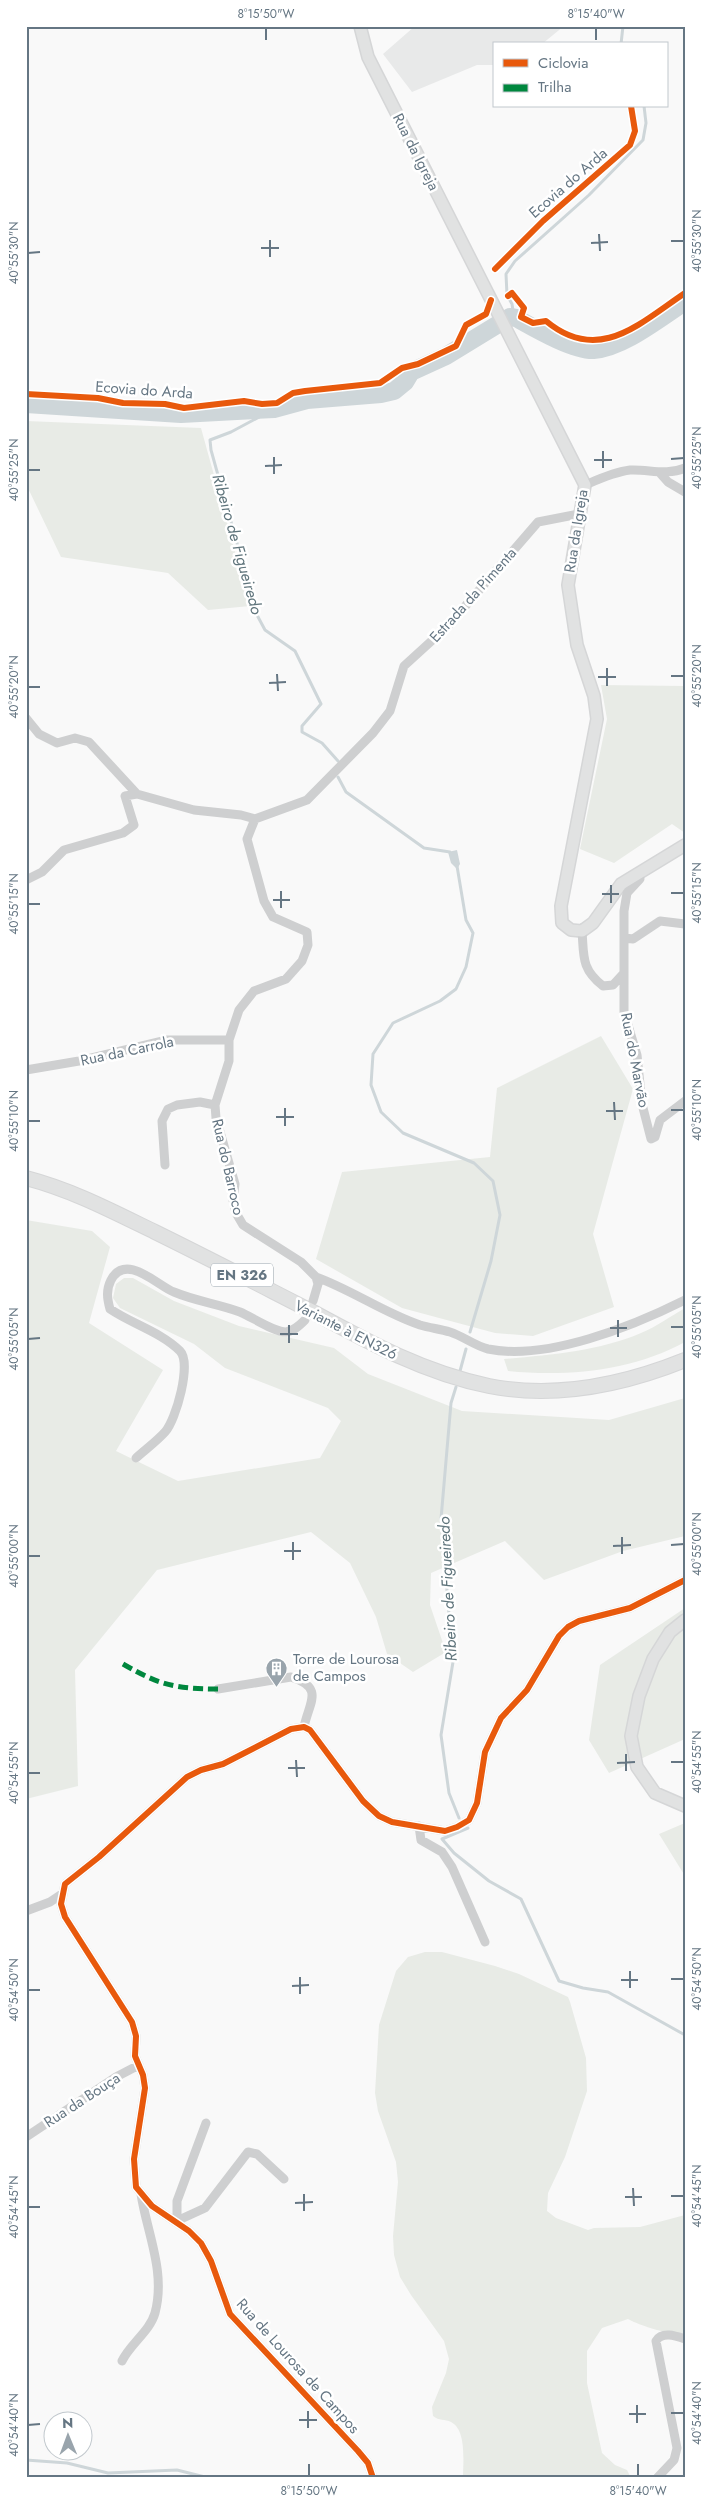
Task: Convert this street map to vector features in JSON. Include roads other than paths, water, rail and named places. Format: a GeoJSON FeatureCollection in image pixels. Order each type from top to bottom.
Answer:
{"type":"FeatureCollection","features":[{"type":"Feature","properties":{"kind":"main road","name":"Variante à EN326"},"geometry":{"type":"LineString","coordinates":[[26,1178],[56,1186],[90,1200],[227,1267],[407,1361],[455,1378],[492,1386],[569,1390],[624,1382],[685,1360]]}},
{"type":"Feature","properties":{"kind":"street","name":"Rua da Igreja"},"geometry":{"type":"LineString","coordinates":[[360,26],[368,57],[585,485],[568,585],[577,645],[594,696],[597,718],[561,906],[562,923],[571,930],[582,931]]}},
{"type":"Feature","properties":{"kind":"street"},"geometry":{"type":"LineString","coordinates":[[585,485],[609,474],[630,470],[660,473],[685,468]]}},
{"type":"Feature","properties":{"kind":"street"},"geometry":{"type":"LineString","coordinates":[[660,473],[668,482],[685,492]]}},
{"type":"Feature","properties":{"kind":"street","name":"Estrada da Pimenta"},"geometry":{"type":"LineString","coordinates":[[255,819],[307,800],[373,733],[390,711],[404,666],[449,625],[538,522],[579,514]]}},
{"type":"Feature","properties":{"kind":"street"},"geometry":{"type":"LineString","coordinates":[[26,718],[39,734],[57,743],[75,738],[88,742],[137,794]]}},
{"type":"Feature","properties":{"kind":"street"},"geometry":{"type":"LineString","coordinates":[[26,880],[42,872],[64,850],[123,833],[134,825],[125,796],[137,794],[194,810],[241,815],[255,819]]}},
{"type":"Feature","properties":{"kind":"street","name":"Rua do Barroco"},"geometry":{"type":"LineString","coordinates":[[255,819],[247,839],[264,901],[273,917],[307,932],[308,945],[302,961],[286,979],[254,991],[240,1010],[229,1040],[229,1061],[215,1105],[216,1118],[235,1184],[233,1200],[236,1213],[243,1225],[301,1262],[316,1277],[420,1325],[451,1332],[486,1349],[507,1352],[543,1348],[594,1338],[647,1319],[685,1300]]}},
{"type":"Feature","properties":{"kind":"street"},"geometry":{"type":"LineString","coordinates":[[624,973],[613,986],[604,986],[592,976],[587,970],[582,931],[592,923],[620,884],[685,846]]}},
{"type":"Feature","properties":{"kind":"street","name":"Rua do Marvão"},"geometry":{"type":"LineString","coordinates":[[639,872],[640,879],[627,893],[624,911],[624,1012],[637,1056],[642,1104],[651,1139],[655,1137],[660,1120],[685,1101]]}},
{"type":"Feature","properties":{"kind":"street"},"geometry":{"type":"LineString","coordinates":[[625,938],[633,939],[660,921],[675,921],[685,924]]}},
{"type":"Feature","properties":{"kind":"street","name":"Rua da Carrola"},"geometry":{"type":"LineString","coordinates":[[26,1070],[79,1061],[167,1040],[229,1040]]}},
{"type":"Feature","properties":{"kind":"street"},"geometry":{"type":"LineString","coordinates":[[165,1165],[162,1122],[168,1109],[177,1105],[200,1102],[215,1105]]}},
{"type":"Feature","properties":{"kind":"street"},"geometry":{"type":"LineString","coordinates":[[136,1458],[166,1431],[181,1390],[185,1365],[181,1353],[171,1344],[110,1309],[107,1287],[113,1276],[124,1270],[136,1270],[146,1274],[166,1289],[241,1312],[286,1332],[297,1328],[305,1320]]}},
{"type":"Feature","properties":{"kind":"street"},"geometry":{"type":"LineString","coordinates":[[313,1301],[318,1284],[316,1277]]}},
{"type":"Feature","properties":{"kind":"street"},"geometry":{"type":"LineString","coordinates":[[122,2361],[152,2319],[156,2297],[156,2253],[140,2194],[136,2187],[134,2172],[144,2099],[143,2075],[135,2056],[136,2036],[132,2022],[65,1917],[61,1904],[65,1884],[99,1857],[187,1777],[200,1770],[223,1764],[291,1729],[304,1727],[310,1730],[363,1801],[379,1816],[392,1822],[445,1831],[469,1820],[477,1803],[485,1752],[497,1726],[501,1718],[527,1690],[559,1636],[568,1627],[579,1621],[630,1608],[685,1580]]}},
{"type":"Feature","properties":{"kind":"street"},"geometry":{"type":"LineString","coordinates":[[685,1620],[670,1632],[653,1659],[638,1696],[631,1736],[637,1767],[655,1793],[685,1806]]}},
{"type":"Feature","properties":{"kind":"street"},"geometry":{"type":"LineString","coordinates":[[218,1689],[291,1677],[299,1679],[310,1685],[313,1691],[304,1727]]}},
{"type":"Feature","properties":{"kind":"street"},"geometry":{"type":"LineString","coordinates":[[419,1826],[421,1840],[442,1852],[452,1867],[484,1942]]}},
{"type":"Feature","properties":{"kind":"street"},"geometry":{"type":"LineString","coordinates":[[26,1911],[50,1902],[62,1894]]}},
{"type":"Feature","properties":{"kind":"street","name":"Rua da Bouça"},"geometry":{"type":"LineString","coordinates":[[26,2137],[116,2077],[139,2065]]}},
{"type":"Feature","properties":{"kind":"street"},"geometry":{"type":"LineString","coordinates":[[177,2223],[177,2201],[206,2123]]}},
{"type":"Feature","properties":{"kind":"street"},"geometry":{"type":"LineString","coordinates":[[177,2223],[181,2218],[205,2208],[248,2152],[257,2154],[284,2178]]}},
{"type":"Feature","properties":{"kind":"street","name":"Rua de Lourosa de Campos"},"geometry":{"type":"LineString","coordinates":[[140,2194],[152,2206],[201,2243],[211,2261],[230,2314],[358,2451],[368,2463],[373,2478]]}},
{"type":"Feature","properties":{"kind":"street"},"geometry":{"type":"LineString","coordinates":[[657,2478],[674,2460],[677,2448],[656,2341],[663,2336],[674,2335],[685,2339]]}},
{"type":"Feature","properties":{"kind":"waterway"},"geometry":{"type":"LineString","coordinates":[[621,42],[623,26]]}},
{"type":"Feature","properties":{"kind":"waterway"},"geometry":{"type":"LineString","coordinates":[[514,317],[512,304],[507,295],[506,274],[515,261],[589,195],[643,140],[646,123],[644,108]]}},
{"type":"Feature","properties":{"kind":"waterway"},"geometry":{"type":"LineString","coordinates":[[26,404],[181,414],[274,409],[307,400],[381,394],[394,391],[405,382],[411,372],[446,356],[510,317],[516,318],[543,333],[575,347],[594,350],[617,344],[629,338],[685,302]]}},
{"type":"Feature","properties":{"kind":"waterway","name":"Ribeiro de Figueiredo"},"geometry":{"type":"LineString","coordinates":[[274,409],[231,432],[210,440],[211,450],[257,615],[265,630],[295,651],[321,704],[302,726],[302,732],[322,743],[338,761]]}},
{"type":"Feature","properties":{"kind":"waterway","name":"Ribeiro de Figueiredo"},"geometry":{"type":"LineString","coordinates":[[338,777],[346,792],[424,848],[450,852]]}},
{"type":"Feature","properties":{"kind":"waterway","name":"Ribeiro de Figueiredo"},"geometry":{"type":"LineString","coordinates":[[457,866],[466,920],[473,933],[466,967],[456,989],[440,1001],[393,1023],[373,1054],[371,1085],[381,1112],[403,1133],[474,1163],[493,1181],[500,1215],[491,1261],[470,1332]]}},
{"type":"Feature","properties":{"kind":"waterway","name":"Ribeiro de Figueiredo"},"geometry":{"type":"LineString","coordinates":[[460,1371],[466,1349]]}},
{"type":"Feature","properties":{"kind":"waterway","name":"Ribeiro de Figueiredo"},"geometry":{"type":"LineString","coordinates":[[456,1387],[451,1403],[441,1519],[453,1662],[441,1735],[449,1793],[459,1818]]}},
{"type":"Feature","properties":{"kind":"waterway","name":"Ribeiro de Figueiredo"},"geometry":{"type":"LineString","coordinates":[[468,1828],[442,1839],[454,1853],[489,1881],[521,1899],[559,1981],[583,1988],[608,1992],[685,2035]]}},
{"type":"Feature","properties":{"kind":"waterway"},"geometry":{"type":"LineString","coordinates":[[26,2460],[67,2463],[108,2473],[177,2470],[209,2478]]}},
{"type":"Feature","properties":{"kind":"place","name":"Torre de Lourosa de Campos"},"geometry":{"type":"Point","coordinates":[277,1687]}}]}
